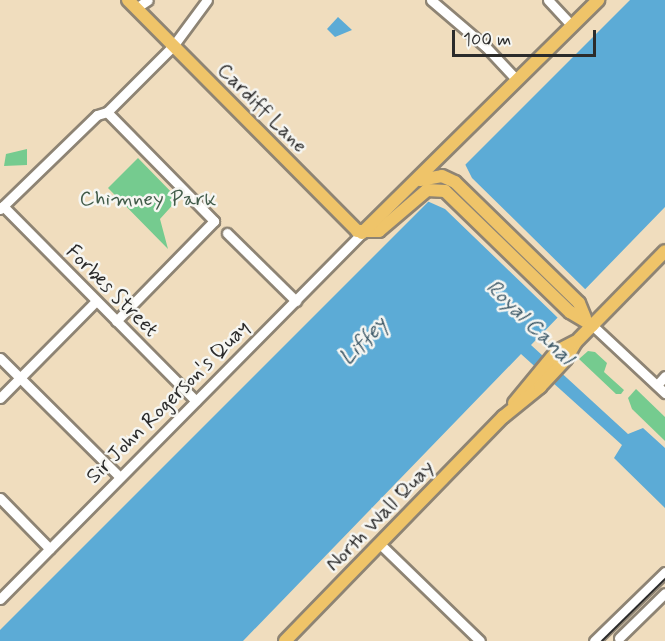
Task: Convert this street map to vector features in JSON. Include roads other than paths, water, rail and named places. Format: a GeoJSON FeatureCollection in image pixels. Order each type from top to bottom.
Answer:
{"type":"FeatureCollection","features":[{"type":"Feature","properties":{"kind":"main road","name":"Sir John Rogerson's Quay"},"geometry":{"type":"LineString","coordinates":[[362,233],[598,0]]}},
{"type":"Feature","properties":{"kind":"main road","name":"Cardiff Lane"},"geometry":{"type":"LineString","coordinates":[[132,4],[343,219],[362,233]]}},
{"type":"Feature","properties":{"kind":"main road"},"geometry":{"type":"LineString","coordinates":[[415,182],[433,176],[450,179],[589,322],[665,251]]}},
{"type":"Feature","properties":{"kind":"main road","name":"Sir John Rogerson's Quay"},"geometry":{"type":"LineString","coordinates":[[362,233],[382,230],[427,190],[439,190],[449,194],[574,307]]}},
{"type":"Feature","properties":{"kind":"main road","name":"North Wall Quay"},"geometry":{"type":"LineString","coordinates":[[285,641],[576,342],[589,322]]}},
{"type":"Feature","properties":{"kind":"street"},"geometry":{"type":"LineString","coordinates":[[132,4],[148,0]]}},
{"type":"Feature","properties":{"kind":"street"},"geometry":{"type":"LineString","coordinates":[[1,207],[97,115],[107,112],[173,46],[207,0]]}},
{"type":"Feature","properties":{"kind":"street"},"geometry":{"type":"LineString","coordinates":[[431,0],[486,47],[517,80]]}},
{"type":"Feature","properties":{"kind":"street"},"geometry":{"type":"LineString","coordinates":[[548,0],[572,26]]}},
{"type":"Feature","properties":{"kind":"street"},"geometry":{"type":"LineString","coordinates":[[107,112],[214,221],[116,321]]}},
{"type":"Feature","properties":{"kind":"street","name":"Forbes Street"},"geometry":{"type":"LineString","coordinates":[[1,207],[195,401]]}},
{"type":"Feature","properties":{"kind":"street"},"geometry":{"type":"LineString","coordinates":[[227,233],[296,301]]}},
{"type":"Feature","properties":{"kind":"street","name":"Sir John Rogerson's Quay"},"geometry":{"type":"LineString","coordinates":[[0,599],[362,233]]}},
{"type":"Feature","properties":{"kind":"street"},"geometry":{"type":"LineString","coordinates":[[0,398],[96,301]]}},
{"type":"Feature","properties":{"kind":"street"},"geometry":{"type":"LineString","coordinates":[[589,322],[665,393]]}},
{"type":"Feature","properties":{"kind":"street"},"geometry":{"type":"LineString","coordinates":[[0,358],[120,477]]}},
{"type":"Feature","properties":{"kind":"street"},"geometry":{"type":"LineString","coordinates":[[657,385],[665,376]]}},
{"type":"Feature","properties":{"kind":"street"},"geometry":{"type":"LineString","coordinates":[[0,498],[50,549]]}},
{"type":"Feature","properties":{"kind":"street"},"geometry":{"type":"LineString","coordinates":[[380,544],[480,641]]}},
{"type":"Feature","properties":{"kind":"street"},"geometry":{"type":"LineString","coordinates":[[594,641],[665,572]]}},
{"type":"Feature","properties":{"kind":"street"},"geometry":{"type":"LineString","coordinates":[[619,638],[665,593]]}},
{"type":"Feature","properties":{"kind":"water"},"geometry":{"type":"Polygon","coordinates":[[[630,0],[665,0],[665,207],[531,345],[628,434],[643,428],[665,448],[665,508],[614,458],[622,445],[521,354],[243,641],[0,641],[0,630],[630,0]]]}},
{"type":"Feature","properties":{"kind":"water"},"geometry":{"type":"Polygon","coordinates":[[[338,17],[352,30],[335,37],[327,29],[338,17]]]}},
{"type":"Feature","properties":{"kind":"tram line"},"geometry":{"type":"LineString","coordinates":[[602,641],[665,579]]}},
{"type":"Feature","properties":{"kind":"park label","name":"Chimney Park"},"geometry":{"type":"Point","coordinates":[148,199]}},
{"type":"Feature","properties":{"kind":"water label","name":"Royal Canal"},"geometry":{"type":"Point","coordinates":[529,323]}},
{"type":"Feature","properties":{"kind":"water label","name":"Liffey"},"geometry":{"type":"Point","coordinates":[364,342]}}]}
